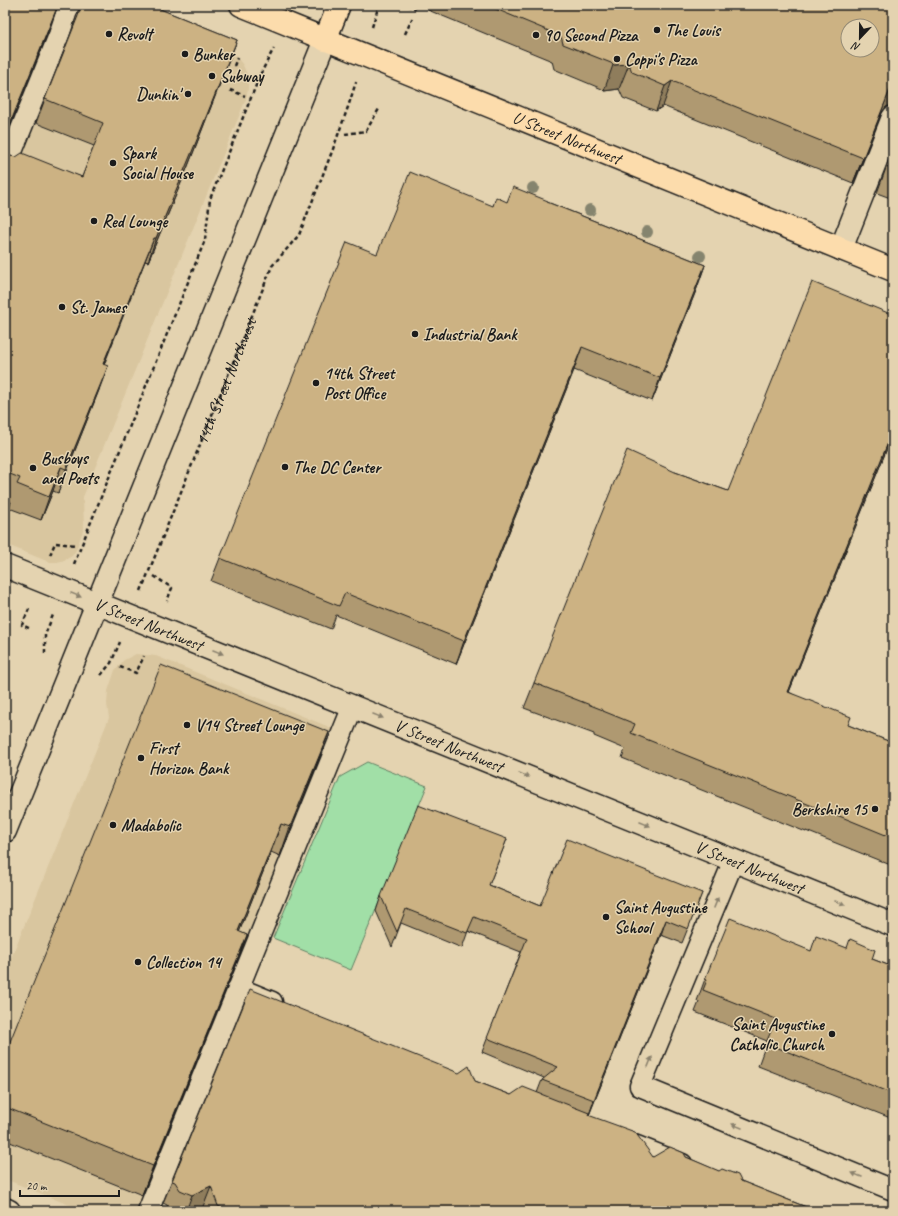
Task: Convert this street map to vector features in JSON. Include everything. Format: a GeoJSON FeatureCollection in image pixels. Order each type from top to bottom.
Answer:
{"type":"FeatureCollection","features":[{"type":"Feature","properties":{"kind":"main road","name":"U Street Northwest"},"geometry":{"type":"LineString","coordinates":[[241,5],[893,270]]}},
{"type":"Feature","properties":{"kind":"main road","name":"14th Street Northwest"},"geometry":{"type":"LineString","coordinates":[[325,40],[339,5]]}},
{"type":"Feature","properties":{"kind":"street","name":"14th Street Northwest"},"geometry":{"type":"LineString","coordinates":[[5,831],[325,40]]}},
{"type":"Feature","properties":{"kind":"street"},"geometry":{"type":"LineString","coordinates":[[841,249],[893,117]]}},
{"type":"Feature","properties":{"kind":"street","name":"V Street Northwest"},"geometry":{"type":"LineString","coordinates":[[5,566],[893,925]]}},
{"type":"Feature","properties":{"kind":"street"},"geometry":{"type":"LineString","coordinates":[[5,1209],[9,1211]]}},
{"type":"Feature","properties":{"kind":"lane"},"geometry":{"type":"LineString","coordinates":[[5,169],[59,35],[69,5]]}},
{"type":"Feature","properties":{"kind":"lane"},"geometry":{"type":"LineString","coordinates":[[148,1211],[353,706]]}},
{"type":"Feature","properties":{"kind":"lane"},"geometry":{"type":"LineString","coordinates":[[734,860],[640,1086],[893,1190]]}},
{"type":"Feature","properties":{"kind":"lane"},"geometry":{"type":"LineString","coordinates":[[238,988],[290,1009]]}},
{"type":"Feature","properties":{"kind":"lane"},"geometry":{"type":"LineString","coordinates":[[608,1135],[697,1170]]}},
{"type":"Feature","properties":{"kind":"path","name":"14th Street Northwest"},"geometry":{"type":"LineString","coordinates":[[96,680],[111,663],[272,266],[299,235],[348,107],[379,5]]}},
{"type":"Feature","properties":{"kind":"path"},"geometry":{"type":"LineString","coordinates":[[407,5],[416,10]]}},
{"type":"Feature","properties":{"kind":"path"},"geometry":{"type":"LineString","coordinates":[[405,34],[412,19]]}},
{"type":"Feature","properties":{"kind":"path"},"geometry":{"type":"LineString","coordinates":[[44,658],[45,635],[205,240],[210,199],[261,74],[287,24]]}},
{"type":"Feature","properties":{"kind":"path"},"geometry":{"type":"LineString","coordinates":[[234,66],[237,58]]}},
{"type":"Feature","properties":{"kind":"path"},"geometry":{"type":"LineString","coordinates":[[230,90],[245,96]]}},
{"type":"Feature","properties":{"kind":"path"},"geometry":{"type":"LineString","coordinates":[[345,134],[366,131],[379,109]]}},
{"type":"Feature","properties":{"kind":"path"},"geometry":{"type":"LineString","coordinates":[[48,560],[55,543],[76,546]]}},
{"type":"Feature","properties":{"kind":"path"},"geometry":{"type":"LineString","coordinates":[[154,576],[172,588],[165,606]]}},
{"type":"Feature","properties":{"kind":"path"},"geometry":{"type":"LineString","coordinates":[[28,609],[22,625],[31,629]]}},
{"type":"Feature","properties":{"kind":"path"},"geometry":{"type":"LineString","coordinates":[[120,667],[136,673],[144,656]]}},
{"type":"Feature","properties":{"kind":"shaded area"},"geometry":{"type":"Polygon","coordinates":[[[5,5],[122,5],[224,47],[235,55],[243,65],[248,77],[246,99],[83,497],[84,528],[76,550],[72,556],[57,562],[49,562],[5,544],[5,177],[49,68],[5,51],[5,5]]]}},
{"type":"Feature","properties":{"kind":"shaded area","name":"Collection 14"},"geometry":{"type":"Polygon","coordinates":[[[136,654],[156,656],[334,729],[141,1211],[84,1211],[5,1179],[5,973],[109,718],[107,704],[108,691],[115,670],[124,660],[136,654]]]}},
{"type":"Feature","properties":{"kind":"green space"},"geometry":{"type":"Polygon","coordinates":[[[367,762],[427,786],[351,970],[273,938],[340,777],[367,762]]]}},
{"type":"Feature","properties":{"kind":"building"},"geometry":{"type":"Polygon","coordinates":[[[5,5],[58,5],[5,136],[5,5]]]}},
{"type":"Feature","properties":{"kind":"building"},"geometry":{"type":"Polygon","coordinates":[[[81,5],[150,5],[237,40],[103,364],[108,366],[66,469],[61,467],[49,497],[17,484],[20,478],[5,472],[5,153],[16,157],[22,153],[82,177],[103,123],[45,99],[81,5]]]}},
{"type":"Feature","properties":{"kind":"building"},"geometry":{"type":"Polygon","coordinates":[[[486,5],[893,5],[893,84],[863,158],[672,81],[665,86],[632,72],[629,64],[613,65],[563,44],[561,36],[486,5]]]}},
{"type":"Feature","properties":{"kind":"building"},"geometry":{"type":"Polygon","coordinates":[[[893,149],[893,170],[886,167],[893,149]]]}},
{"type":"Feature","properties":{"kind":"building"},"geometry":{"type":"Polygon","coordinates":[[[410,172],[493,206],[496,197],[507,202],[513,187],[705,265],[660,378],[582,347],[464,641],[345,593],[339,606],[220,558],[347,242],[377,254],[410,172]]]}},
{"type":"Feature","properties":{"kind":"building"},"geometry":{"type":"Polygon","coordinates":[[[812,282],[893,315],[893,430],[788,692],[851,717],[848,725],[893,743],[893,838],[631,733],[635,724],[534,683],[627,450],[675,472],[728,491],[812,282]]]}},
{"type":"Feature","properties":{"kind":"building","name":"Collection 14"},"geometry":{"type":"Polygon","coordinates":[[[161,665],[329,732],[290,827],[281,824],[238,931],[247,935],[153,1166],[5,1107],[5,1054],[161,665]]]}},
{"type":"Feature","properties":{"kind":"building"},"geometry":{"type":"Polygon","coordinates":[[[418,805],[507,839],[489,885],[540,906],[567,839],[702,893],[688,929],[666,920],[594,1100],[542,1080],[558,1067],[487,1038],[527,938],[474,917],[467,933],[406,909],[397,932],[381,896],[418,805]]]}},
{"type":"Feature","properties":{"kind":"building"},"geometry":{"type":"Polygon","coordinates":[[[730,918],[811,951],[816,936],[847,948],[850,939],[875,950],[872,959],[893,967],[893,1094],[766,1043],[776,1019],[703,990],[707,980],[705,979],[730,918]]]}},
{"type":"Feature","properties":{"kind":"building"},"geometry":{"type":"Polygon","coordinates":[[[250,989],[459,1073],[469,1066],[475,1081],[511,1095],[523,1087],[589,1113],[588,1115],[635,1132],[653,1157],[670,1147],[684,1153],[686,1157],[719,1171],[722,1169],[738,1175],[741,1181],[816,1211],[249,1211],[236,1207],[233,1211],[230,1211],[218,1206],[211,1186],[192,1195],[180,1190],[175,1182],[172,1181],[250,989]]]}},
{"type":"Feature","properties":{"kind":"place","name":"The Louis"},"geometry":{"type":"Point","coordinates":[657,30]}},
{"type":"Feature","properties":{"kind":"place","name":"Revolt"},"geometry":{"type":"Point","coordinates":[109,34]}},
{"type":"Feature","properties":{"kind":"place","name":"90 Second Pizza"},"geometry":{"type":"Point","coordinates":[536,35]}},
{"type":"Feature","properties":{"kind":"place","name":"Bunker"},"geometry":{"type":"Point","coordinates":[185,54]}},
{"type":"Feature","properties":{"kind":"place","name":"Coppi's Pizza"},"geometry":{"type":"Point","coordinates":[617,59]}},
{"type":"Feature","properties":{"kind":"place","name":"Subway"},"geometry":{"type":"Point","coordinates":[212,76]}},
{"type":"Feature","properties":{"kind":"place","name":"Dunkin'"},"geometry":{"type":"Point","coordinates":[188,94]}},
{"type":"Feature","properties":{"kind":"place","name":"Spark Social House"},"geometry":{"type":"Point","coordinates":[113,163]}},
{"type":"Feature","properties":{"kind":"place","name":"Red Lounge"},"geometry":{"type":"Point","coordinates":[94,221]}},
{"type":"Feature","properties":{"kind":"place","name":"St. James"},"geometry":{"type":"Point","coordinates":[62,307]}},
{"type":"Feature","properties":{"kind":"place","name":"Industrial Bank"},"geometry":{"type":"Point","coordinates":[415,334]}},
{"type":"Feature","properties":{"kind":"place","name":"14th Street Post Office"},"geometry":{"type":"Point","coordinates":[316,383]}},
{"type":"Feature","properties":{"kind":"place","name":"The DC Center"},"geometry":{"type":"Point","coordinates":[285,467]}},
{"type":"Feature","properties":{"kind":"place","name":"Busboys and Poets"},"geometry":{"type":"Point","coordinates":[33,468]}},
{"type":"Feature","properties":{"kind":"place","name":"V14 Street Lounge"},"geometry":{"type":"Point","coordinates":[187,725]}},
{"type":"Feature","properties":{"kind":"place","name":"First Horizon Bank"},"geometry":{"type":"Point","coordinates":[141,758]}},
{"type":"Feature","properties":{"kind":"place","name":"Berkshire 15"},"geometry":{"type":"Point","coordinates":[875,809]}},
{"type":"Feature","properties":{"kind":"place","name":"Madabolic"},"geometry":{"type":"Point","coordinates":[113,825]}},
{"type":"Feature","properties":{"kind":"place","name":"Saint Augustine School"},"geometry":{"type":"Point","coordinates":[606,917]}},
{"type":"Feature","properties":{"kind":"place","name":"Collection 14"},"geometry":{"type":"Point","coordinates":[138,962]}},
{"type":"Feature","properties":{"kind":"place","name":"Saint Augustine Catholic Church"},"geometry":{"type":"Point","coordinates":[832,1034]}}]}
